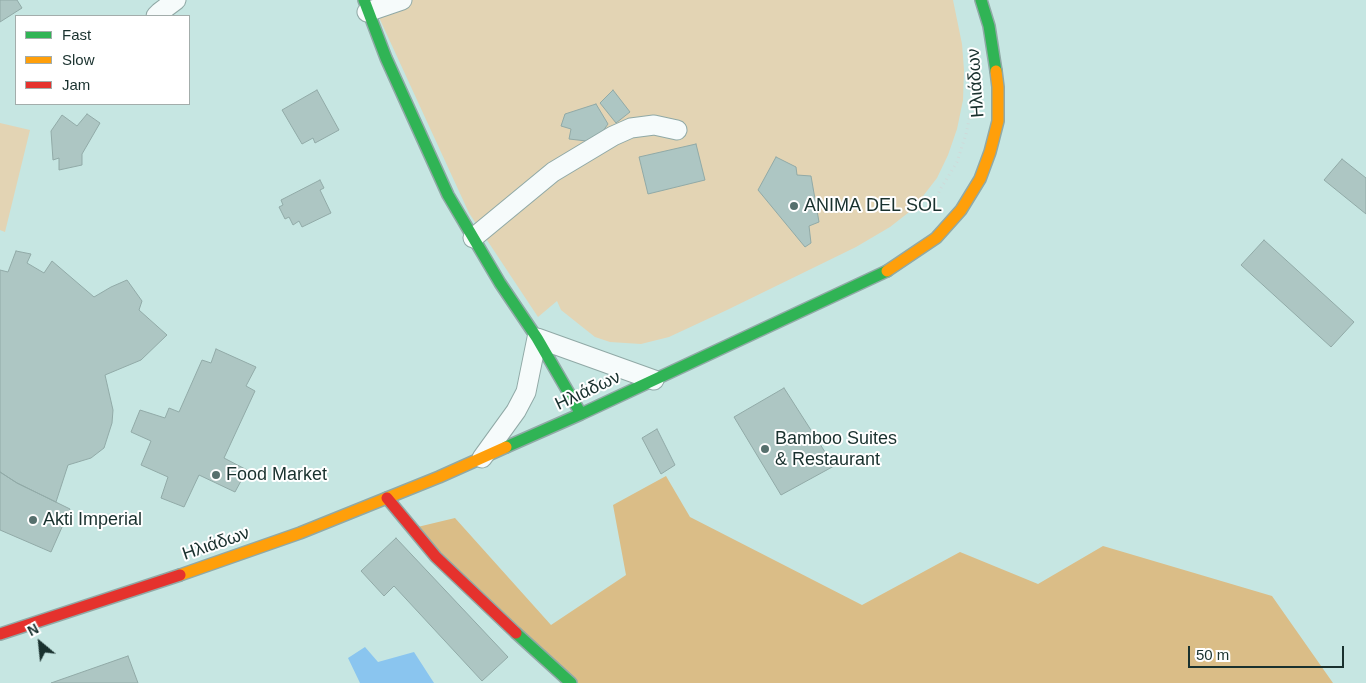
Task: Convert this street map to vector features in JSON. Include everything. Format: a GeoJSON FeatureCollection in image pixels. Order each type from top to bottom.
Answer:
{"type":"FeatureCollection","features":[{"type":"Feature","properties":{"kind":"street"},"geometry":{"type":"LineString","coordinates":[[157,15],[176,0]]}},
{"type":"Feature","properties":{"kind":"street"},"geometry":{"type":"LineString","coordinates":[[402,0],[366,6],[386,58],[448,195],[500,283],[537,338],[581,414]]}},
{"type":"Feature","properties":{"kind":"street","name":"Ηλιάδων"},"geometry":{"type":"LineString","coordinates":[[0,634],[208,566],[300,533],[387,498],[481,459],[581,414],[885,272],[936,238],[961,210],[980,179],[990,152],[998,121],[998,88],[988,26],[981,0]]}},
{"type":"Feature","properties":{"kind":"street"},"geometry":{"type":"LineString","coordinates":[[473,238],[553,172],[613,136],[631,128],[654,125],[677,130]]}},
{"type":"Feature","properties":{"kind":"street"},"geometry":{"type":"LineString","coordinates":[[537,338],[654,380]]}},
{"type":"Feature","properties":{"kind":"street"},"geometry":{"type":"LineString","coordinates":[[481,459],[516,411],[526,392],[537,338]]}},
{"type":"Feature","properties":{"kind":"street"},"geometry":{"type":"LineString","coordinates":[[387,498],[436,557],[571,683]]}},
{"type":"Feature","properties":{"kind":"path"},"geometry":{"type":"LineString","coordinates":[[928,213],[957,162],[970,115],[972,80]]}},
{"type":"Feature","properties":{"kind":"shaded area"},"geometry":{"type":"Polygon","coordinates":[[[371,0],[953,0],[962,44],[964,70],[963,100],[957,129],[937,178],[913,209],[890,227],[856,247],[669,337],[641,344],[610,342],[595,337],[561,310],[557,301],[538,317],[469,213],[371,0]]]}},
{"type":"Feature","properties":{"kind":"shaded area"},"geometry":{"type":"Polygon","coordinates":[[[0,123],[30,130],[5,232],[0,230],[0,123]]]}},
{"type":"Feature","properties":{"kind":"shaded area"},"geometry":{"type":"Polygon","coordinates":[[[666,476],[690,517],[862,605],[960,552],[1038,584],[1103,546],[1272,596],[1333,683],[576,683],[405,530],[455,518],[551,625],[626,575],[613,505],[666,476]]]}},
{"type":"Feature","properties":{"kind":"water"},"geometry":{"type":"Polygon","coordinates":[[[365,647],[378,662],[414,652],[434,683],[360,683],[348,658],[365,647]]]}},
{"type":"Feature","properties":{"kind":"building"},"geometry":{"type":"Polygon","coordinates":[[[0,0],[17,0],[22,8],[0,22],[0,0]]]}},
{"type":"Feature","properties":{"kind":"building"},"geometry":{"type":"Polygon","coordinates":[[[317,90],[339,130],[315,143],[313,138],[302,144],[282,110],[317,90]]]}},
{"type":"Feature","properties":{"kind":"building"},"geometry":{"type":"Polygon","coordinates":[[[613,90],[630,112],[616,123],[600,103],[613,90]]]}},
{"type":"Feature","properties":{"kind":"building"},"geometry":{"type":"Polygon","coordinates":[[[596,104],[608,124],[595,142],[569,139],[571,129],[561,126],[565,114],[596,104]]]}},
{"type":"Feature","properties":{"kind":"building"},"geometry":{"type":"Polygon","coordinates":[[[87,114],[100,123],[82,154],[82,165],[59,170],[59,158],[53,160],[51,131],[62,115],[77,126],[87,114]]]}},
{"type":"Feature","properties":{"kind":"building"},"geometry":{"type":"Polygon","coordinates":[[[696,144],[705,180],[648,194],[639,157],[696,144]]]}},
{"type":"Feature","properties":{"kind":"building","name":"ANIMA DEL SOL"},"geometry":{"type":"Polygon","coordinates":[[[776,157],[796,167],[797,175],[811,176],[819,222],[809,226],[811,243],[805,247],[758,190],[776,157]]]}},
{"type":"Feature","properties":{"kind":"building"},"geometry":{"type":"Polygon","coordinates":[[[1342,159],[1366,178],[1366,214],[1324,180],[1342,159]]]}},
{"type":"Feature","properties":{"kind":"building"},"geometry":{"type":"Polygon","coordinates":[[[320,180],[324,188],[320,190],[331,213],[302,227],[299,221],[293,225],[289,217],[285,219],[279,207],[283,205],[281,200],[320,180]]]}},
{"type":"Feature","properties":{"kind":"building"},"geometry":{"type":"Polygon","coordinates":[[[1264,240],[1354,322],[1331,347],[1241,265],[1264,240]]]}},
{"type":"Feature","properties":{"kind":"building"},"geometry":{"type":"Polygon","coordinates":[[[16,251],[31,254],[27,263],[44,273],[52,261],[94,297],[127,280],[142,301],[139,310],[167,335],[141,360],[105,375],[113,410],[112,423],[104,448],[91,458],[68,465],[56,502],[17,483],[0,472],[0,270],[8,272],[16,251]]]}},
{"type":"Feature","properties":{"kind":"building"},"geometry":{"type":"Polygon","coordinates":[[[216,349],[256,367],[246,386],[255,391],[224,458],[247,470],[235,492],[199,475],[184,507],[161,498],[168,477],[141,465],[151,441],[131,432],[140,410],[165,418],[169,408],[179,412],[202,360],[211,363],[216,349]]]}},
{"type":"Feature","properties":{"kind":"building"},"geometry":{"type":"Polygon","coordinates":[[[784,388],[834,466],[781,495],[734,417],[784,388]]]}},
{"type":"Feature","properties":{"kind":"building"},"geometry":{"type":"Polygon","coordinates":[[[657,429],[675,465],[661,474],[642,438],[657,429]]]}},
{"type":"Feature","properties":{"kind":"building","name":"Akti Imperial"},"geometry":{"type":"Polygon","coordinates":[[[0,472],[17,483],[70,509],[51,552],[0,530],[0,472]]]}},
{"type":"Feature","properties":{"kind":"building"},"geometry":{"type":"Polygon","coordinates":[[[396,538],[508,657],[482,681],[394,586],[384,596],[361,571],[396,538]]]}},
{"type":"Feature","properties":{"kind":"building"},"geometry":{"type":"Polygon","coordinates":[[[128,656],[138,683],[51,683],[128,656]]]}},
{"type":"Feature","properties":{"kind":"traffic: fast"},"geometry":{"type":"LineString","coordinates":[[364,0],[386,58],[448,195],[500,283],[537,338],[581,414]]}},
{"type":"Feature","properties":{"kind":"traffic: fast"},"geometry":{"type":"LineString","coordinates":[[981,0],[989,26],[996,71]]}},
{"type":"Feature","properties":{"kind":"traffic: fast"},"geometry":{"type":"LineString","coordinates":[[506,447],[887,271]]}},
{"type":"Feature","properties":{"kind":"traffic: fast"},"geometry":{"type":"LineString","coordinates":[[516,633],[571,683]]}},
{"type":"Feature","properties":{"kind":"traffic: slow"},"geometry":{"type":"LineString","coordinates":[[887,271],[936,238],[961,210],[980,179],[990,152],[998,121],[996,71]]}},
{"type":"Feature","properties":{"kind":"traffic: slow"},"geometry":{"type":"LineString","coordinates":[[180,575],[300,533],[439,477],[506,447]]}},
{"type":"Feature","properties":{"kind":"traffic: jam"},"geometry":{"type":"LineString","coordinates":[[387,498],[436,557],[516,633]]}},
{"type":"Feature","properties":{"kind":"traffic: jam"},"geometry":{"type":"LineString","coordinates":[[0,634],[180,575]]}},
{"type":"Feature","properties":{"kind":"place","name":"ANIMA DEL SOL"},"geometry":{"type":"Point","coordinates":[794,206]}},
{"type":"Feature","properties":{"kind":"place","name":"Bamboo Suites & Restaurant"},"geometry":{"type":"Point","coordinates":[765,449]}},
{"type":"Feature","properties":{"kind":"place","name":"Food Market"},"geometry":{"type":"Point","coordinates":[216,475]}},
{"type":"Feature","properties":{"kind":"place","name":"Akti Imperial"},"geometry":{"type":"Point","coordinates":[33,520]}}]}
